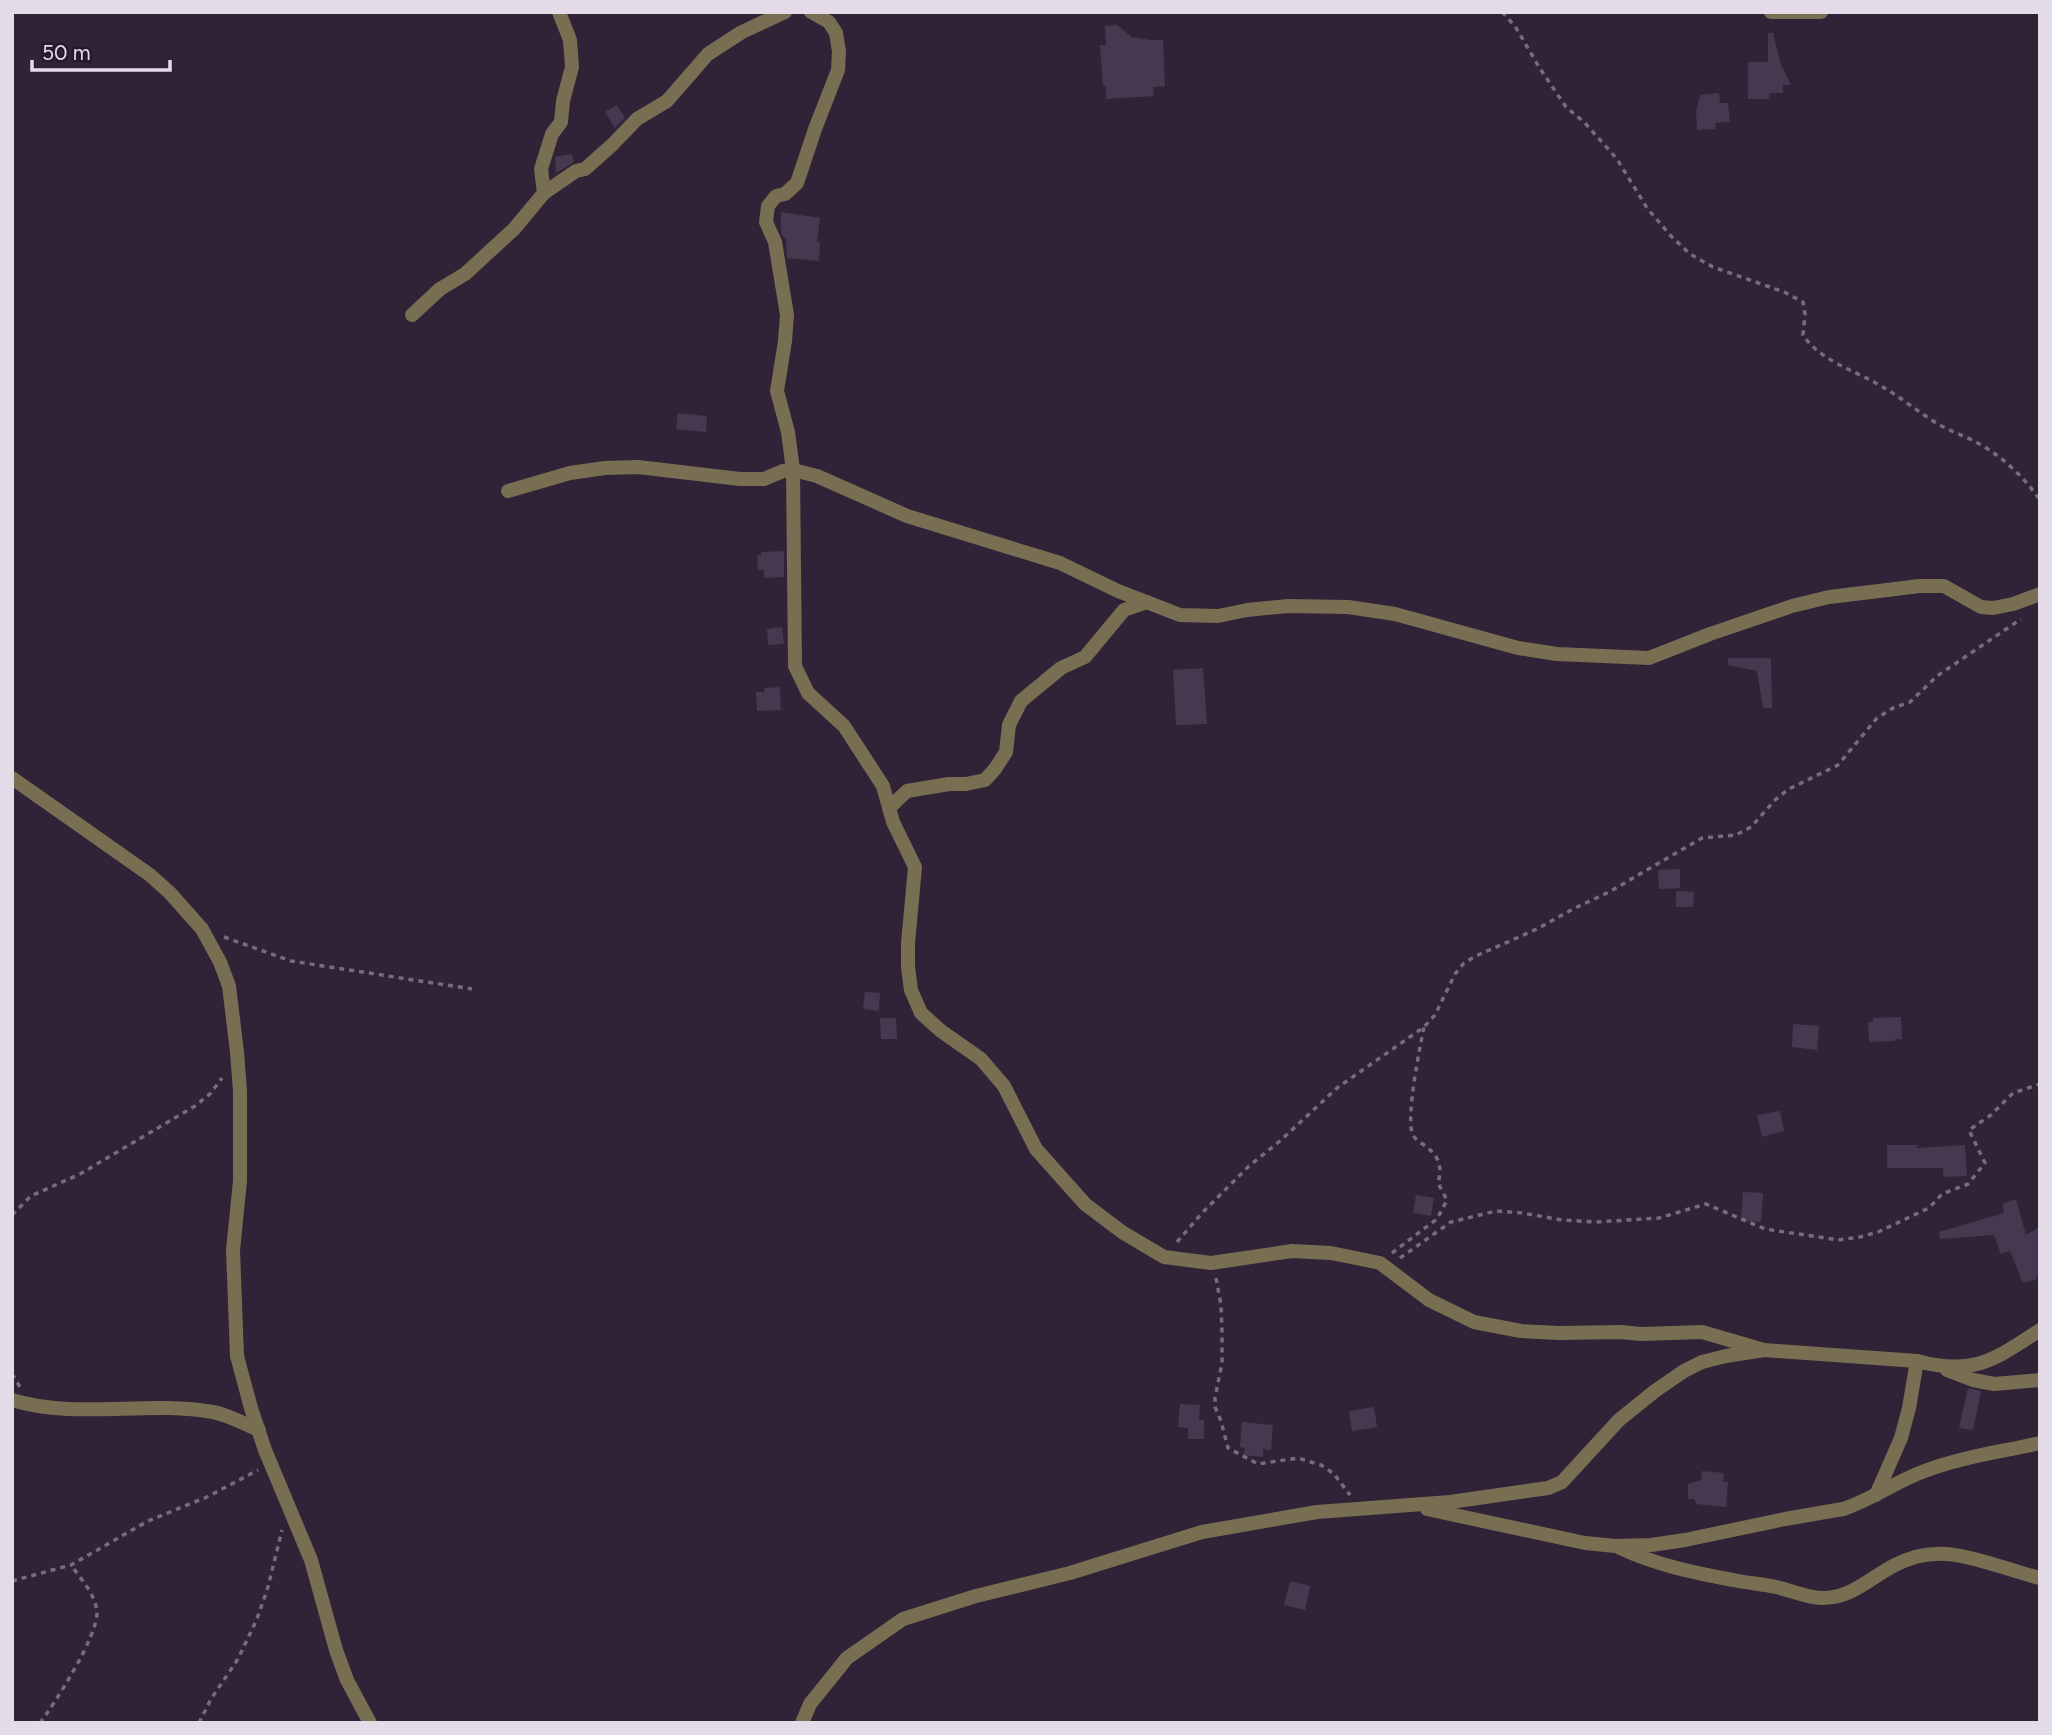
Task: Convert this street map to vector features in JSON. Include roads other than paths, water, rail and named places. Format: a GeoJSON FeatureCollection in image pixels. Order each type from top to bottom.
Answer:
{"type":"FeatureCollection","features":[{"type":"Feature","properties":{"kind":"street"},"geometry":{"type":"LineString","coordinates":[[544,193],[541,169],[552,134],[561,122],[572,66],[570,40],[559,12]]}},
{"type":"Feature","properties":{"kind":"street"},"geometry":{"type":"LineString","coordinates":[[412,315],[440,289],[465,274],[514,229],[544,193],[576,171],[585,169],[637,119],[667,101],[708,54],[742,32],[785,12]]}},
{"type":"Feature","properties":{"kind":"street"},"geometry":{"type":"LineString","coordinates":[[811,12],[829,22],[836,33],[838,70],[797,183],[785,194],[776,196],[768,206],[766,222],[775,242],[785,304],[785,341],[777,391],[788,432],[793,470],[795,666],[808,693],[844,726],[883,786],[893,822],[915,867],[908,967],[911,990],[921,1013],[941,1031],[981,1059],[1004,1086],[1036,1149],[1085,1203],[1122,1232],[1164,1257],[1211,1263],[1292,1251],[1331,1253],[1383,1265],[1429,1300],[1474,1322],[1521,1331],[1641,1334],[1702,1332],[1764,1350],[1917,1361],[1973,1380],[1994,1384],[2040,1380]]}},
{"type":"Feature","properties":{"kind":"street"},"geometry":{"type":"LineString","coordinates":[[1771,12],[1821,12]]}},
{"type":"Feature","properties":{"kind":"street"},"geometry":{"type":"LineString","coordinates":[[508,491],[570,473],[605,468],[638,467],[752,479],[764,479],[793,470],[817,476],[907,516],[1060,564],[1118,591],[1180,615],[1218,616],[1288,606],[1348,607],[1395,614],[1518,648],[1557,653],[1649,658],[1710,634],[1829,597],[1919,586],[1944,586],[1981,607],[1993,608],[2040,594]]}},
{"type":"Feature","properties":{"kind":"street"},"geometry":{"type":"LineString","coordinates":[[889,808],[907,791],[985,780],[1006,752],[1009,725],[1021,701],[1061,668],[1085,657],[1124,610],[1147,602]]}},
{"type":"Feature","properties":{"kind":"street"},"geometry":{"type":"LineString","coordinates":[[12,778],[150,875],[202,929],[220,962],[229,986],[238,1061],[240,1181],[233,1250],[237,1356],[270,1463],[311,1560],[336,1650],[369,1723]]}},
{"type":"Feature","properties":{"kind":"street"},"geometry":{"type":"LineString","coordinates":[[1932,1365],[1972,1366],[1990,1361],[2040,1330]]}},
{"type":"Feature","properties":{"kind":"street"},"geometry":{"type":"LineString","coordinates":[[802,1723],[810,1704],[847,1658],[903,1619],[976,1596],[1070,1573],[1202,1532],[1317,1512],[1450,1502],[1548,1488],[1562,1482],[1619,1420],[1684,1371],[1702,1362],[1764,1350]]}},
{"type":"Feature","properties":{"kind":"street"},"geometry":{"type":"LineString","coordinates":[[1876,1495],[1901,1438],[1917,1361]]}},
{"type":"Feature","properties":{"kind":"street"},"geometry":{"type":"LineString","coordinates":[[12,1400],[32,1406],[61,1408],[143,1408],[214,1412],[259,1430]]}},
{"type":"Feature","properties":{"kind":"street"},"geometry":{"type":"LineString","coordinates":[[1409,1505],[1585,1543],[1651,1545],[1785,1519],[1815,1516],[1862,1503],[1920,1473],[1944,1464],[2040,1443]]}},
{"type":"Feature","properties":{"kind":"street"},"geometry":{"type":"LineString","coordinates":[[1615,1546],[1643,1559],[1687,1571],[1824,1598],[1836,1597],[1853,1590],[1896,1564],[1937,1553],[1963,1556],[2040,1578]]}}]}
